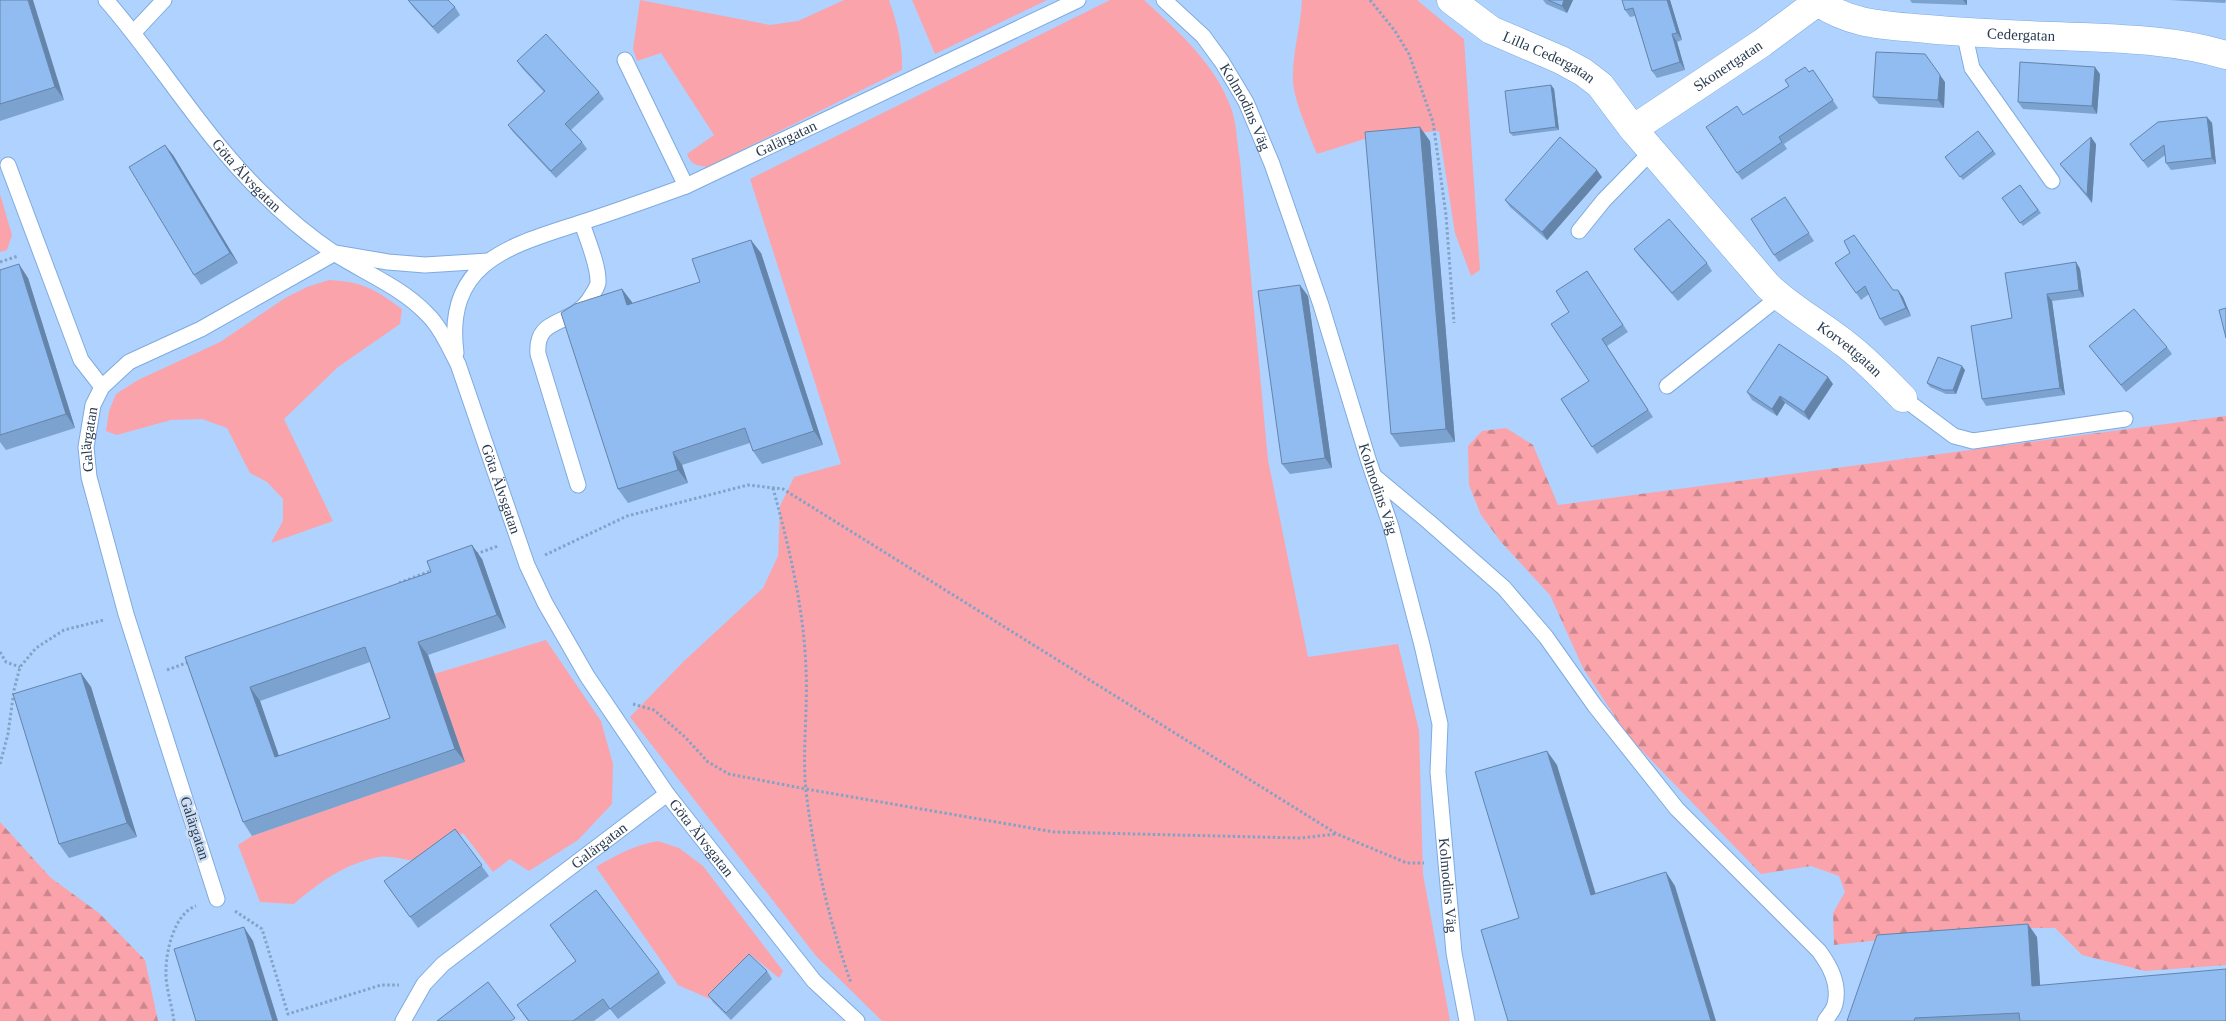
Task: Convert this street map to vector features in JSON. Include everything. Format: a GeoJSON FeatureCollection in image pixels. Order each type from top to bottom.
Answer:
{"type":"FeatureCollection","features":[{"type":"Feature","properties":{"kind":"street","name":"Lilla Cedergatan"},"geometry":{"type":"LineString","coordinates":[[1451,0],[1491,30],[1583,72],[1600,85],[1633,129]]}},
{"type":"Feature","properties":{"kind":"street","name":"Skonertgatan"},"geometry":{"type":"LineString","coordinates":[[1633,129],[1762,43],[1819,1]]}},
{"type":"Feature","properties":{"kind":"street","name":"Cedergatan"},"geometry":{"type":"LineString","coordinates":[[1819,1],[1834,14],[1854,20],[1964,32],[2154,41],[2183,45],[2226,55]]}},
{"type":"Feature","properties":{"kind":"street","name":"Korvettgatan"},"geometry":{"type":"LineString","coordinates":[[1633,129],[1779,298],[1844,343],[1873,367],[1903,398]]}},
{"type":"Feature","properties":{"kind":"lane","name":"Göta Älvsgatan"},"geometry":{"type":"LineString","coordinates":[[106,0],[134,32],[193,114],[245,177],[298,225],[335,253],[401,293],[427,313],[445,339],[458,364],[528,565],[563,635],[667,794],[814,981],[857,1021]]}},
{"type":"Feature","properties":{"kind":"lane"},"geometry":{"type":"LineString","coordinates":[[134,32],[164,0]]}},
{"type":"Feature","properties":{"kind":"lane","name":"Galärgatan"},"geometry":{"type":"LineString","coordinates":[[458,364],[453,331],[457,305],[468,283],[488,261],[521,242],[582,223],[686,186],[1078,0]]}},
{"type":"Feature","properties":{"kind":"lane","name":"Kolmodins Väg"},"geometry":{"type":"LineString","coordinates":[[1164,0],[1203,36],[1222,62],[1246,102],[1272,164],[1322,305],[1391,527],[1440,724],[1438,772],[1454,953],[1467,1021]]}},
{"type":"Feature","properties":{"kind":"lane"},"geometry":{"type":"LineString","coordinates":[[1964,32],[1972,68],[2052,182]]}},
{"type":"Feature","properties":{"kind":"lane"},"geometry":{"type":"LineString","coordinates":[[624,60],[686,186]]}},
{"type":"Feature","properties":{"kind":"lane"},"geometry":{"type":"LineString","coordinates":[[1579,231],[1604,200],[1652,151]]}},
{"type":"Feature","properties":{"kind":"lane"},"geometry":{"type":"LineString","coordinates":[[8,165],[81,360],[102,387]]}},
{"type":"Feature","properties":{"kind":"lane"},"geometry":{"type":"LineString","coordinates":[[578,485],[538,354],[537,341],[542,330],[573,316],[585,306],[598,283],[596,269],[582,223]]}},
{"type":"Feature","properties":{"kind":"lane","name":"Galärgatan"},"geometry":{"type":"LineString","coordinates":[[217,899],[126,614],[89,477],[86,447],[93,405],[102,387],[129,362],[201,329],[335,253],[388,262],[425,265],[488,261]]}},
{"type":"Feature","properties":{"kind":"lane"},"geometry":{"type":"LineString","coordinates":[[1667,386],[1779,298]]}},
{"type":"Feature","properties":{"kind":"lane","name":"Korvettgatan"},"geometry":{"type":"LineString","coordinates":[[1903,398],[1954,436],[1963,440],[1973,441],[2125,419]]}},
{"type":"Feature","properties":{"kind":"lane"},"geometry":{"type":"LineString","coordinates":[[1374,476],[1430,522],[1504,588],[1546,637],[1595,706],[1677,809],[1819,951],[1830,965],[1836,992],[1835,1005],[1825,1021]]}},
{"type":"Feature","properties":{"kind":"lane","name":"Galärgatan"},"geometry":{"type":"LineString","coordinates":[[403,1021],[424,984],[443,964],[667,794]]}},
{"type":"Feature","properties":{"kind":"path"},"geometry":{"type":"LineString","coordinates":[[1370,0],[1395,31],[1409,54],[1433,122],[1446,216],[1454,323]]}},
{"type":"Feature","properties":{"kind":"path"},"geometry":{"type":"LineString","coordinates":[[528,565],[564,544],[628,516],[748,486],[782,489],[1337,834],[1407,863],[1446,863]]}},
{"type":"Feature","properties":{"kind":"path"},"geometry":{"type":"LineString","coordinates":[[773,488],[789,548],[799,603],[806,669],[806,789],[819,873],[835,937],[851,984]]}},
{"type":"Feature","properties":{"kind":"path"},"geometry":{"type":"LineString","coordinates":[[471,556],[518,539]]}},
{"type":"Feature","properties":{"kind":"path"},"geometry":{"type":"LineString","coordinates":[[397,584],[434,570]]}},
{"type":"Feature","properties":{"kind":"path"},"geometry":{"type":"LineString","coordinates":[[0,764],[8,734],[14,690],[20,667],[36,648],[64,630],[126,614]]}},
{"type":"Feature","properties":{"kind":"path"},"geometry":{"type":"LineString","coordinates":[[0,652],[6,662],[20,667]]}},
{"type":"Feature","properties":{"kind":"path"},"geometry":{"type":"LineString","coordinates":[[146,678],[193,660]]}},
{"type":"Feature","properties":{"kind":"path"},"geometry":{"type":"LineString","coordinates":[[607,705],[629,703],[654,710],[685,737],[708,762],[729,774],[806,789],[1054,832],[1301,838],[1337,834]]}},
{"type":"Feature","properties":{"kind":"path"},"geometry":{"type":"LineString","coordinates":[[174,1021],[166,971],[175,929],[188,908],[217,899],[262,929],[288,1014],[381,985],[424,984]]}},
{"type":"Feature","properties":{"kind":"green space"},"geometry":{"type":"Polygon","coordinates":[[[640,0],[770,25],[798,21],[844,0],[889,0],[899,34],[902,70],[708,167],[698,165],[690,161],[687,154],[714,135],[661,53],[637,61],[633,49],[640,0]]]}},
{"type":"Feature","properties":{"kind":"green space"},"geometry":{"type":"Polygon","coordinates":[[[912,0],[1047,0],[935,54],[912,0]]]}},
{"type":"Feature","properties":{"kind":"green space"},"geometry":{"type":"Polygon","coordinates":[[[1110,0],[1144,0],[1157,12],[1184,38],[1208,66],[1227,97],[1233,114],[1240,160],[1268,460],[1308,657],[1398,644],[1419,730],[1423,874],[1450,1021],[882,1021],[816,956],[630,717],[683,662],[763,588],[778,556],[780,506],[794,477],[841,464],[750,179],[1110,0]]]}},
{"type":"Feature","properties":{"kind":"green space"},"geometry":{"type":"Polygon","coordinates":[[[1302,0],[1417,0],[1464,39],[1480,270],[1471,276],[1455,233],[1439,131],[1374,136],[1317,154],[1299,108],[1293,81],[1302,0]]]}},
{"type":"Feature","properties":{"kind":"green space"},"geometry":{"type":"Polygon","coordinates":[[[0,194],[12,235],[7,250],[0,252],[0,194]]]}},
{"type":"Feature","properties":{"kind":"green space"},"geometry":{"type":"Polygon","coordinates":[[[329,280],[360,285],[384,296],[402,309],[400,324],[338,367],[284,419],[333,521],[271,543],[283,521],[283,499],[267,482],[250,473],[227,428],[202,419],[171,420],[117,435],[106,431],[109,411],[116,394],[138,380],[220,342],[285,298],[307,287],[329,280]]]}},
{"type":"Feature","properties":{"kind":"green space"},"geometry":{"type":"Polygon","coordinates":[[[2226,416],[2226,965],[2145,971],[2082,955],[2055,928],[1990,928],[1834,945],[1833,913],[1845,892],[1839,876],[1811,866],[1761,874],[1627,735],[1583,668],[1550,595],[1501,542],[1481,515],[1469,485],[1468,446],[1482,431],[1506,428],[1533,445],[1558,505],[2226,416]]]}},
{"type":"Feature","properties":{"kind":"green space"},"geometry":{"type":"Polygon","coordinates":[[[546,640],[601,721],[613,764],[612,804],[578,840],[529,871],[510,859],[493,872],[463,833],[421,862],[379,857],[355,864],[333,875],[294,904],[260,902],[238,845],[252,836],[464,762],[434,674],[546,640]]]}},
{"type":"Feature","properties":{"kind":"green space"},"geometry":{"type":"Polygon","coordinates":[[[0,822],[51,878],[99,913],[145,960],[158,1021],[0,1021],[0,822]]]}},
{"type":"Feature","properties":{"kind":"green space"},"geometry":{"type":"Polygon","coordinates":[[[658,841],[679,848],[703,866],[783,971],[779,978],[751,955],[710,999],[678,985],[596,867],[626,851],[658,841]]]}},
{"type":"Feature","properties":{"kind":"building"},"geometry":{"type":"Polygon","coordinates":[[[0,0],[28,0],[55,87],[0,104],[0,0]]]}},
{"type":"Feature","properties":{"kind":"building"},"geometry":{"type":"Polygon","coordinates":[[[408,0],[448,0],[455,7],[433,27],[408,0]]]}},
{"type":"Feature","properties":{"kind":"building"},"geometry":{"type":"Polygon","coordinates":[[[1548,0],[1564,0],[1562,6],[1548,0]]]}},
{"type":"Feature","properties":{"kind":"building"},"geometry":{"type":"Polygon","coordinates":[[[1622,0],[1667,0],[1677,33],[1672,34],[1680,62],[1652,71],[1633,8],[1625,10],[1622,0]]]}},
{"type":"Feature","properties":{"kind":"building"},"geometry":{"type":"Polygon","coordinates":[[[546,34],[599,92],[565,124],[582,142],[551,171],[508,125],[545,91],[517,61],[546,34]]]}},
{"type":"Feature","properties":{"kind":"building"},"geometry":{"type":"Polygon","coordinates":[[[1876,52],[1925,54],[1940,75],[1938,100],[1873,97],[1876,52]]]}},
{"type":"Feature","properties":{"kind":"building"},"geometry":{"type":"Polygon","coordinates":[[[2020,62],[2095,67],[2092,106],[2018,102],[2020,62]]]}},
{"type":"Feature","properties":{"kind":"building"},"geometry":{"type":"Polygon","coordinates":[[[1805,67],[1809,72],[1813,70],[1833,100],[1779,137],[1782,142],[1737,173],[1706,127],[1737,106],[1743,115],[1789,86],[1785,80],[1805,67]]]}},
{"type":"Feature","properties":{"kind":"building"},"geometry":{"type":"Polygon","coordinates":[[[1551,85],[1556,127],[1510,133],[1505,91],[1551,85]]]}},
{"type":"Feature","properties":{"kind":"building"},"geometry":{"type":"Polygon","coordinates":[[[2207,117],[2212,158],[2166,163],[2164,145],[2143,161],[2130,144],[2158,122],[2207,117]]]}},
{"type":"Feature","properties":{"kind":"building"},"geometry":{"type":"Polygon","coordinates":[[[1420,127],[1446,429],[1391,434],[1365,132],[1420,127]]]}},
{"type":"Feature","properties":{"kind":"building"},"geometry":{"type":"Polygon","coordinates":[[[1978,131],[1993,151],[1960,177],[1945,157],[1978,131]]]}},
{"type":"Feature","properties":{"kind":"building"},"geometry":{"type":"Polygon","coordinates":[[[1560,137],[1597,170],[1542,232],[1505,200],[1560,137]]]}},
{"type":"Feature","properties":{"kind":"building"},"geometry":{"type":"Polygon","coordinates":[[[2091,137],[2087,195],[2060,164],[2091,137]]]}},
{"type":"Feature","properties":{"kind":"building"},"geometry":{"type":"Polygon","coordinates":[[[165,145],[230,253],[194,275],[129,167],[165,145]]]}},
{"type":"Feature","properties":{"kind":"building"},"geometry":{"type":"Polygon","coordinates":[[[2020,185],[2038,210],[2020,223],[2002,198],[2020,185]]]}},
{"type":"Feature","properties":{"kind":"building"},"geometry":{"type":"Polygon","coordinates":[[[1785,197],[1809,233],[1774,255],[1751,219],[1785,197]]]}},
{"type":"Feature","properties":{"kind":"building"},"geometry":{"type":"Polygon","coordinates":[[[1669,219],[1707,263],[1672,293],[1634,249],[1669,219]]]}},
{"type":"Feature","properties":{"kind":"building"},"geometry":{"type":"Polygon","coordinates":[[[1854,235],[1893,290],[1898,290],[1906,308],[1880,319],[1865,286],[1856,293],[1835,263],[1850,253],[1844,241],[1854,235]]]}},
{"type":"Feature","properties":{"kind":"building"},"geometry":{"type":"Polygon","coordinates":[[[751,240],[814,431],[753,451],[745,428],[673,452],[678,470],[618,489],[561,313],[575,304],[622,289],[627,305],[700,282],[692,259],[751,240]]]}},
{"type":"Feature","properties":{"kind":"building"},"geometry":{"type":"Polygon","coordinates":[[[2076,262],[2079,290],[2047,294],[2060,388],[1982,399],[1971,326],[2012,318],[2005,273],[2076,262]]]}},
{"type":"Feature","properties":{"kind":"building"},"geometry":{"type":"Polygon","coordinates":[[[19,264],[66,414],[0,435],[0,270],[19,264]]]}},
{"type":"Feature","properties":{"kind":"building"},"geometry":{"type":"Polygon","coordinates":[[[1587,271],[1623,325],[1602,339],[1648,410],[1592,447],[1561,399],[1589,381],[1551,324],[1569,312],[1556,291],[1587,271]]]}},
{"type":"Feature","properties":{"kind":"building"},"geometry":{"type":"Polygon","coordinates":[[[1300,285],[1325,458],[1282,464],[1258,291],[1300,285]]]}},
{"type":"Feature","properties":{"kind":"building"},"geometry":{"type":"Polygon","coordinates":[[[2226,308],[2226,338],[2219,310],[2226,308]]]}},
{"type":"Feature","properties":{"kind":"building"},"geometry":{"type":"Polygon","coordinates":[[[2134,309],[2167,347],[2121,385],[2089,346],[2134,309]]]}},
{"type":"Feature","properties":{"kind":"building"},"geometry":{"type":"Polygon","coordinates":[[[1779,344],[1828,377],[1804,412],[1780,396],[1772,409],[1747,392],[1779,344]]]}},
{"type":"Feature","properties":{"kind":"building"},"geometry":{"type":"Polygon","coordinates":[[[1938,357],[1962,366],[1953,390],[1944,390],[1927,383],[1938,357]]]}},
{"type":"Feature","properties":{"kind":"building"},"geometry":{"type":"Polygon","coordinates":[[[472,545],[497,615],[418,642],[455,749],[243,822],[185,657],[431,572],[427,561],[472,545]],[[365,647],[250,687],[275,757],[390,718],[365,647]]]}},
{"type":"Feature","properties":{"kind":"building"},"geometry":{"type":"Polygon","coordinates":[[[81,673],[127,823],[59,844],[13,694],[81,673]]]}},
{"type":"Feature","properties":{"kind":"building"},"geometry":{"type":"Polygon","coordinates":[[[1547,751],[1591,895],[1666,872],[1711,1021],[1508,1021],[1481,930],[1519,918],[1475,772],[1547,751]]]}},
{"type":"Feature","properties":{"kind":"building"},"geometry":{"type":"Polygon","coordinates":[[[455,829],[482,865],[410,917],[384,881],[455,829]]]}},
{"type":"Feature","properties":{"kind":"building"},"geometry":{"type":"Polygon","coordinates":[[[596,890],[659,972],[610,1009],[603,999],[573,1021],[529,1021],[517,1005],[576,961],[550,925],[596,890]]]}},
{"type":"Feature","properties":{"kind":"building"},"geometry":{"type":"Polygon","coordinates":[[[2028,924],[2032,986],[2226,969],[2226,1021],[2020,1021],[2019,1013],[1915,1018],[1914,1021],[1847,1021],[1877,935],[2028,924]]]}},
{"type":"Feature","properties":{"kind":"building"},"geometry":{"type":"Polygon","coordinates":[[[244,927],[273,1021],[196,1021],[174,949],[244,927]]]}},
{"type":"Feature","properties":{"kind":"building"},"geometry":{"type":"Polygon","coordinates":[[[749,954],[767,971],[726,1013],[708,995],[749,954]]]}},
{"type":"Feature","properties":{"kind":"building"},"geometry":{"type":"Polygon","coordinates":[[[488,982],[515,1018],[511,1021],[437,1021],[488,982]]]}}]}
